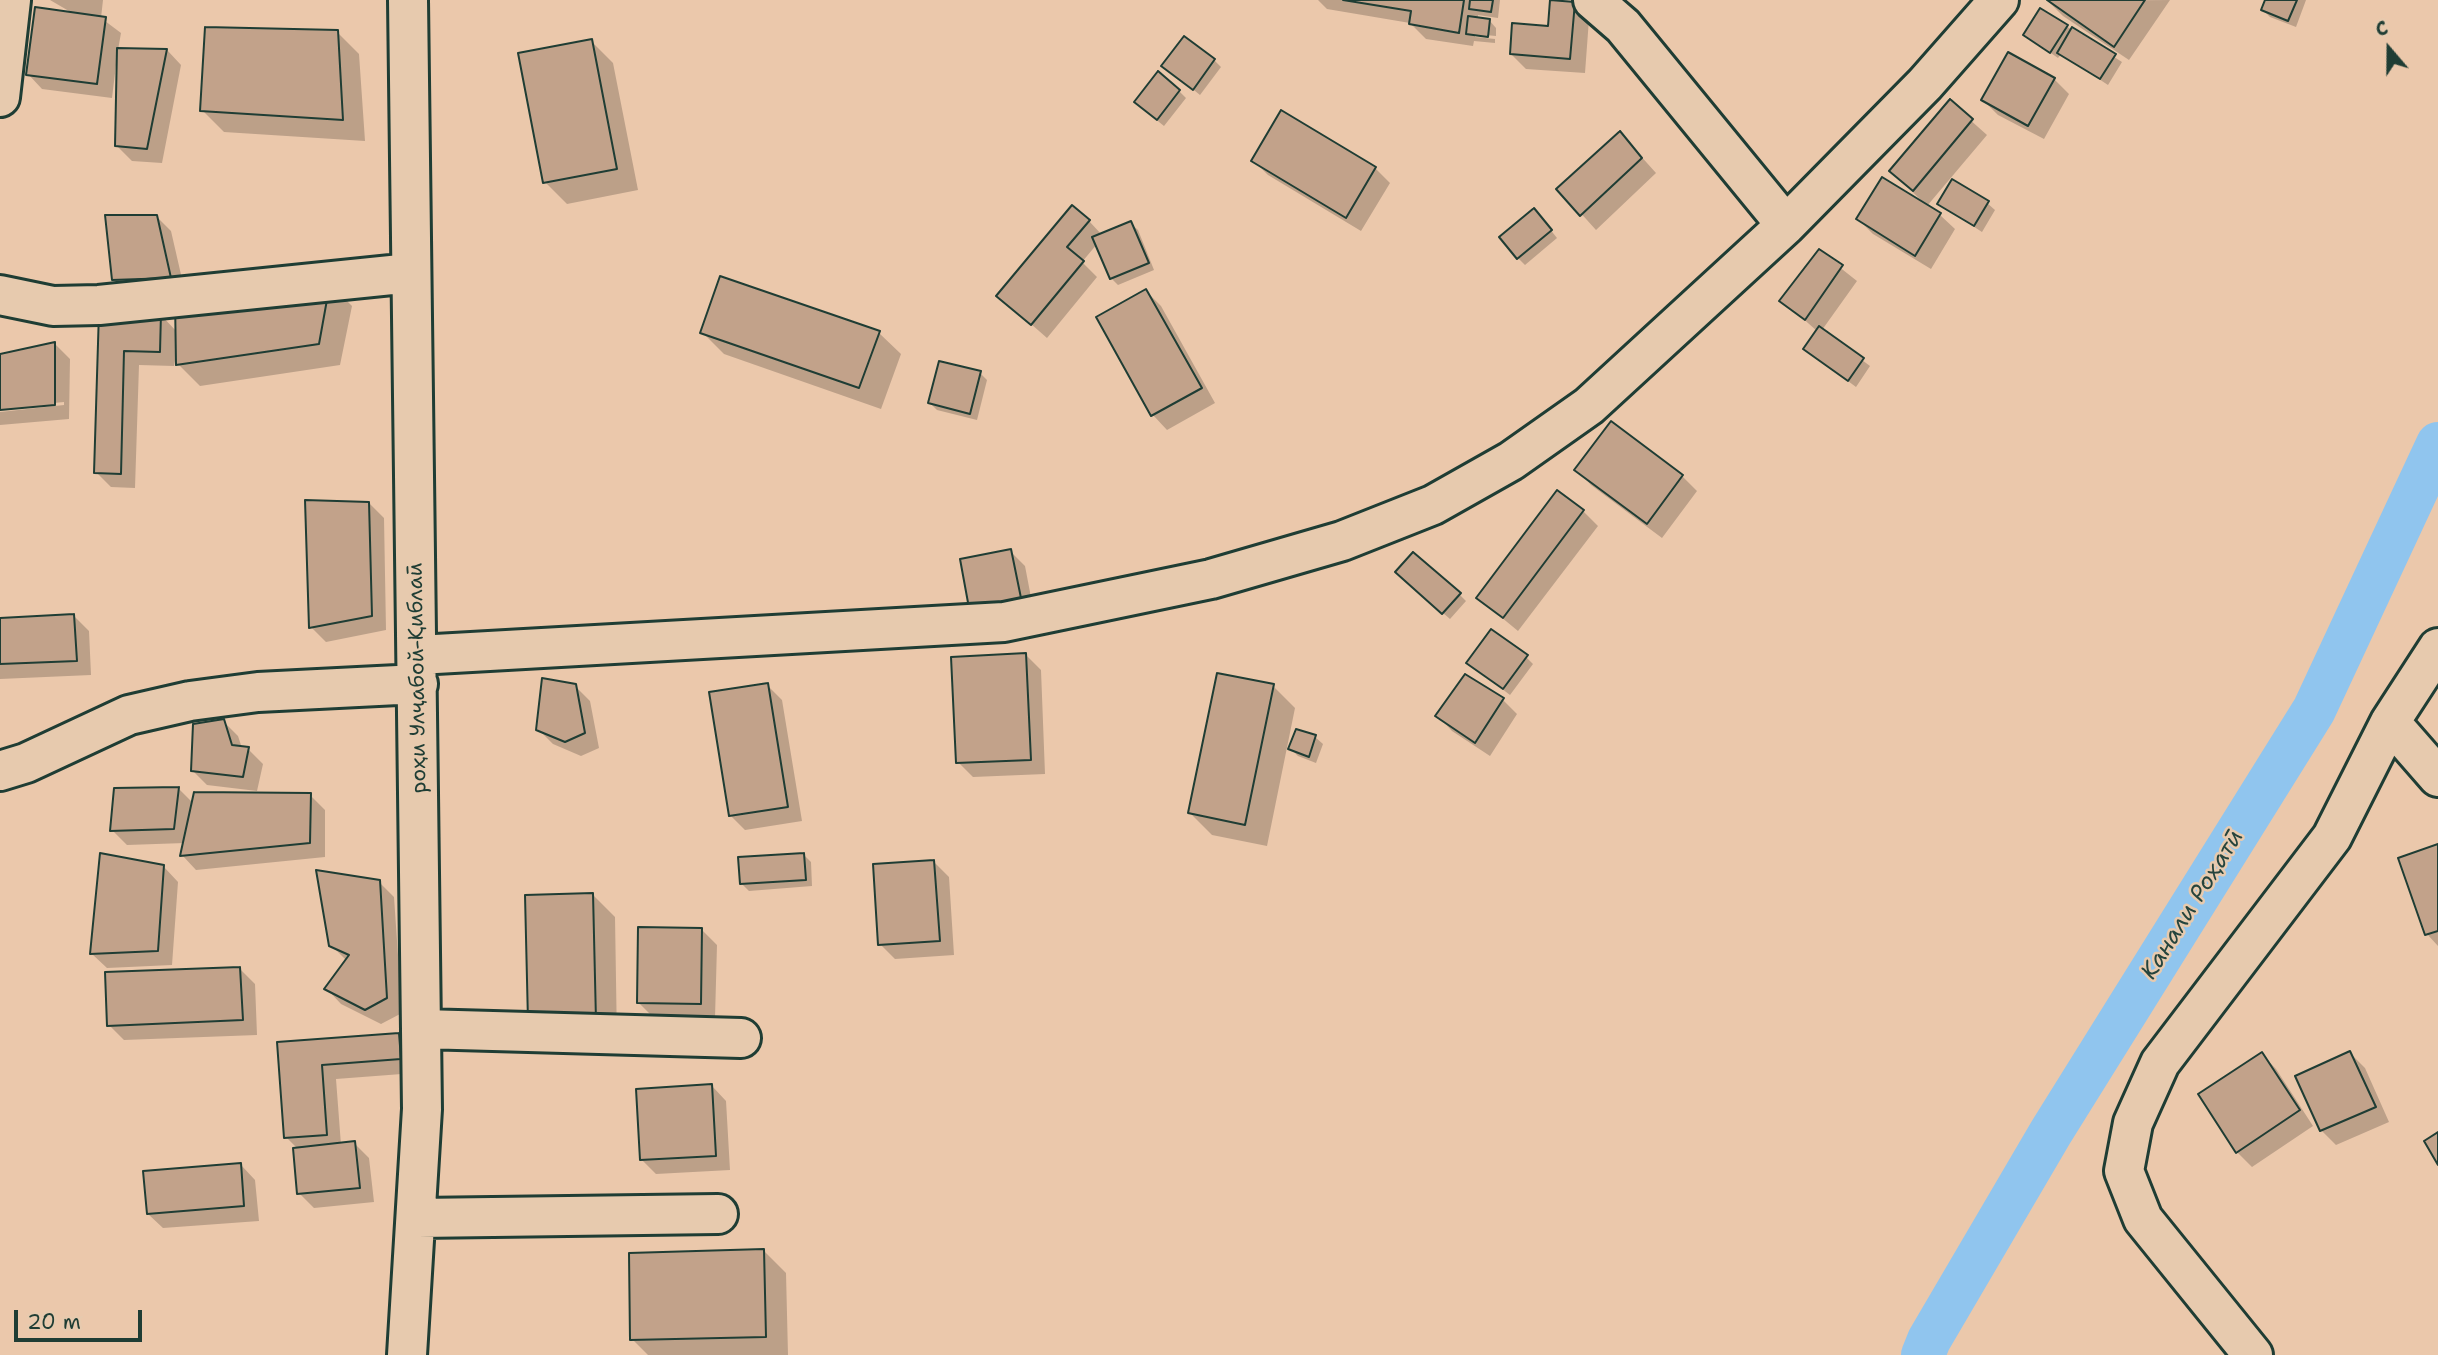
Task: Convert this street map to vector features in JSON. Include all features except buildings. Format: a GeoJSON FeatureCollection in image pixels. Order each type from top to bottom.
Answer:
{"type":"FeatureCollection","features":[{"type":"Feature","properties":{"kind":"street"},"geometry":{"type":"LineString","coordinates":[[0,97],[11,0]]}},
{"type":"Feature","properties":{"kind":"street","name":"роҳи Улҷабой-Қиблаӣ"},"geometry":{"type":"LineString","coordinates":[[407,1355],[418,1218],[422,1029],[408,0]]}},
{"type":"Feature","properties":{"kind":"street"},"geometry":{"type":"LineString","coordinates":[[1593,0],[1623,26],[1786,225]]}},
{"type":"Feature","properties":{"kind":"street"},"geometry":{"type":"LineString","coordinates":[[0,771],[26,763],[129,715],[190,701],[418,670],[1004,622],[1211,579],[1342,541],[1433,505],[1511,461],[1589,406],[1786,225],[1925,84],[1998,0]]}},
{"type":"Feature","properties":{"kind":"street"},"geometry":{"type":"LineString","coordinates":[[0,295],[53,306],[220,295],[411,273]]}},
{"type":"Feature","properties":{"kind":"street"},"geometry":{"type":"LineString","coordinates":[[0,325],[53,306]]}},
{"type":"Feature","properties":{"kind":"street"},"geometry":{"type":"LineString","coordinates":[[2253,1355],[2144,1219],[2124,1171],[2133,1123],[2160,1063],[2332,837],[2390,722],[2438,648]]}},
{"type":"Feature","properties":{"kind":"street"},"geometry":{"type":"LineString","coordinates":[[2390,722],[2438,777]]}},
{"type":"Feature","properties":{"kind":"street"},"geometry":{"type":"LineString","coordinates":[[422,1029],[741,1038]]}},
{"type":"Feature","properties":{"kind":"street"},"geometry":{"type":"LineString","coordinates":[[418,1218],[718,1214]]}},
{"type":"Feature","properties":{"kind":"waterway","name":"Канали Роҳатӣ"},"geometry":{"type":"LineString","coordinates":[[1923,1355],[1929,1340],[2051,1132],[2314,710],[2438,444]]}}]}
